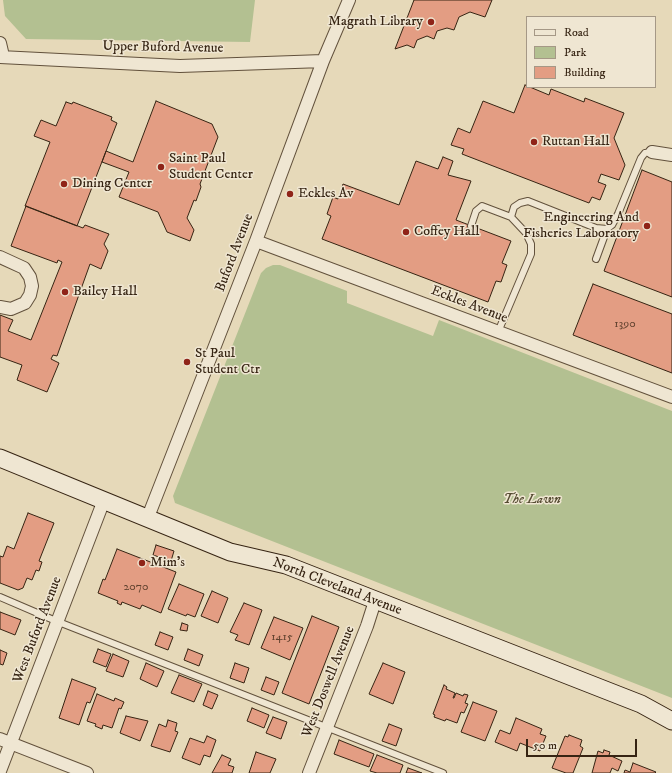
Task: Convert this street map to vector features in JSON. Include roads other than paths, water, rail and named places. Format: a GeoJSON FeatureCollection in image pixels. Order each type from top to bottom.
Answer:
{"type":"FeatureCollection","features":[{"type":"Feature","properties":{"kind":"main road","name":"North Cleveland Avenue"},"geometry":{"type":"LineString","coordinates":[[0,458],[148,517],[230,552],[286,565],[641,704],[672,720]]}},
{"type":"Feature","properties":{"kind":"street","name":"Buford Avenue"},"geometry":{"type":"LineString","coordinates":[[148,517],[256,241],[344,2]]}},
{"type":"Feature","properties":{"kind":"street","name":"Upper Buford Avenue"},"geometry":{"type":"LineString","coordinates":[[0,43],[2,56],[180,66],[322,61]]}},
{"type":"Feature","properties":{"kind":"street"},"geometry":{"type":"LineString","coordinates":[[652,152],[672,154]]}},
{"type":"Feature","properties":{"kind":"street","name":"Eckles Avenue"},"geometry":{"type":"LineString","coordinates":[[256,241],[672,397]]}},
{"type":"Feature","properties":{"kind":"street"},"geometry":{"type":"LineString","coordinates":[[0,257],[24,268],[30,277],[32,286],[30,295],[24,303],[17,308],[11,309],[0,307]]}},
{"type":"Feature","properties":{"kind":"street","name":"West Buford Avenue"},"geometry":{"type":"LineString","coordinates":[[0,771],[5,742],[56,622],[104,500]]}},
{"type":"Feature","properties":{"kind":"street","name":"West Doswell Avenue"},"geometry":{"type":"LineString","coordinates":[[309,773],[375,601]]}},
{"type":"Feature","properties":{"kind":"street"},"geometry":{"type":"LineString","coordinates":[[5,742],[87,773]]}},
{"type":"Feature","properties":{"kind":"lane"},"geometry":{"type":"LineString","coordinates":[[596,259],[607,229],[612,225],[618,214],[640,158],[645,153],[652,152]]}},
{"type":"Feature","properties":{"kind":"lane"},"geometry":{"type":"LineString","coordinates":[[511,217],[514,207],[520,203],[528,201],[596,228],[607,229]]}},
{"type":"Feature","properties":{"kind":"lane"},"geometry":{"type":"LineString","coordinates":[[471,226],[476,211],[482,206],[511,217],[526,233],[531,244],[531,254],[498,332]]}},
{"type":"Feature","properties":{"kind":"lane"},"geometry":{"type":"LineString","coordinates":[[0,597],[56,622],[443,773]]}},
{"type":"Feature","properties":{"kind":"place","name":"Magrath Library"},"geometry":{"type":"Point","coordinates":[431,22]}},
{"type":"Feature","properties":{"kind":"place","name":"Ruttan Hall"},"geometry":{"type":"Point","coordinates":[534,142]}},
{"type":"Feature","properties":{"kind":"place","name":"Saint Paul Student Center"},"geometry":{"type":"Point","coordinates":[161,167]}},
{"type":"Feature","properties":{"kind":"place","name":"Dining Center"},"geometry":{"type":"Point","coordinates":[64,184]}},
{"type":"Feature","properties":{"kind":"place","name":"Eckles Av"},"geometry":{"type":"Point","coordinates":[290,194]}},
{"type":"Feature","properties":{"kind":"place","name":"Engineering And Fisheries Laboratory"},"geometry":{"type":"Point","coordinates":[647,226]}},
{"type":"Feature","properties":{"kind":"place","name":"Coffey Hall"},"geometry":{"type":"Point","coordinates":[406,232]}},
{"type":"Feature","properties":{"kind":"place","name":"Bailey Hall"},"geometry":{"type":"Point","coordinates":[65,292]}},
{"type":"Feature","properties":{"kind":"place","name":"St Paul Student Ctr"},"geometry":{"type":"Point","coordinates":[187,362]}},
{"type":"Feature","properties":{"kind":"place","name":"Mim's"},"geometry":{"type":"Point","coordinates":[142,563]}},
{"type":"Feature","properties":{"kind":"park label","name":"The Lawn"},"geometry":{"type":"Point","coordinates":[532,500]}}]}
